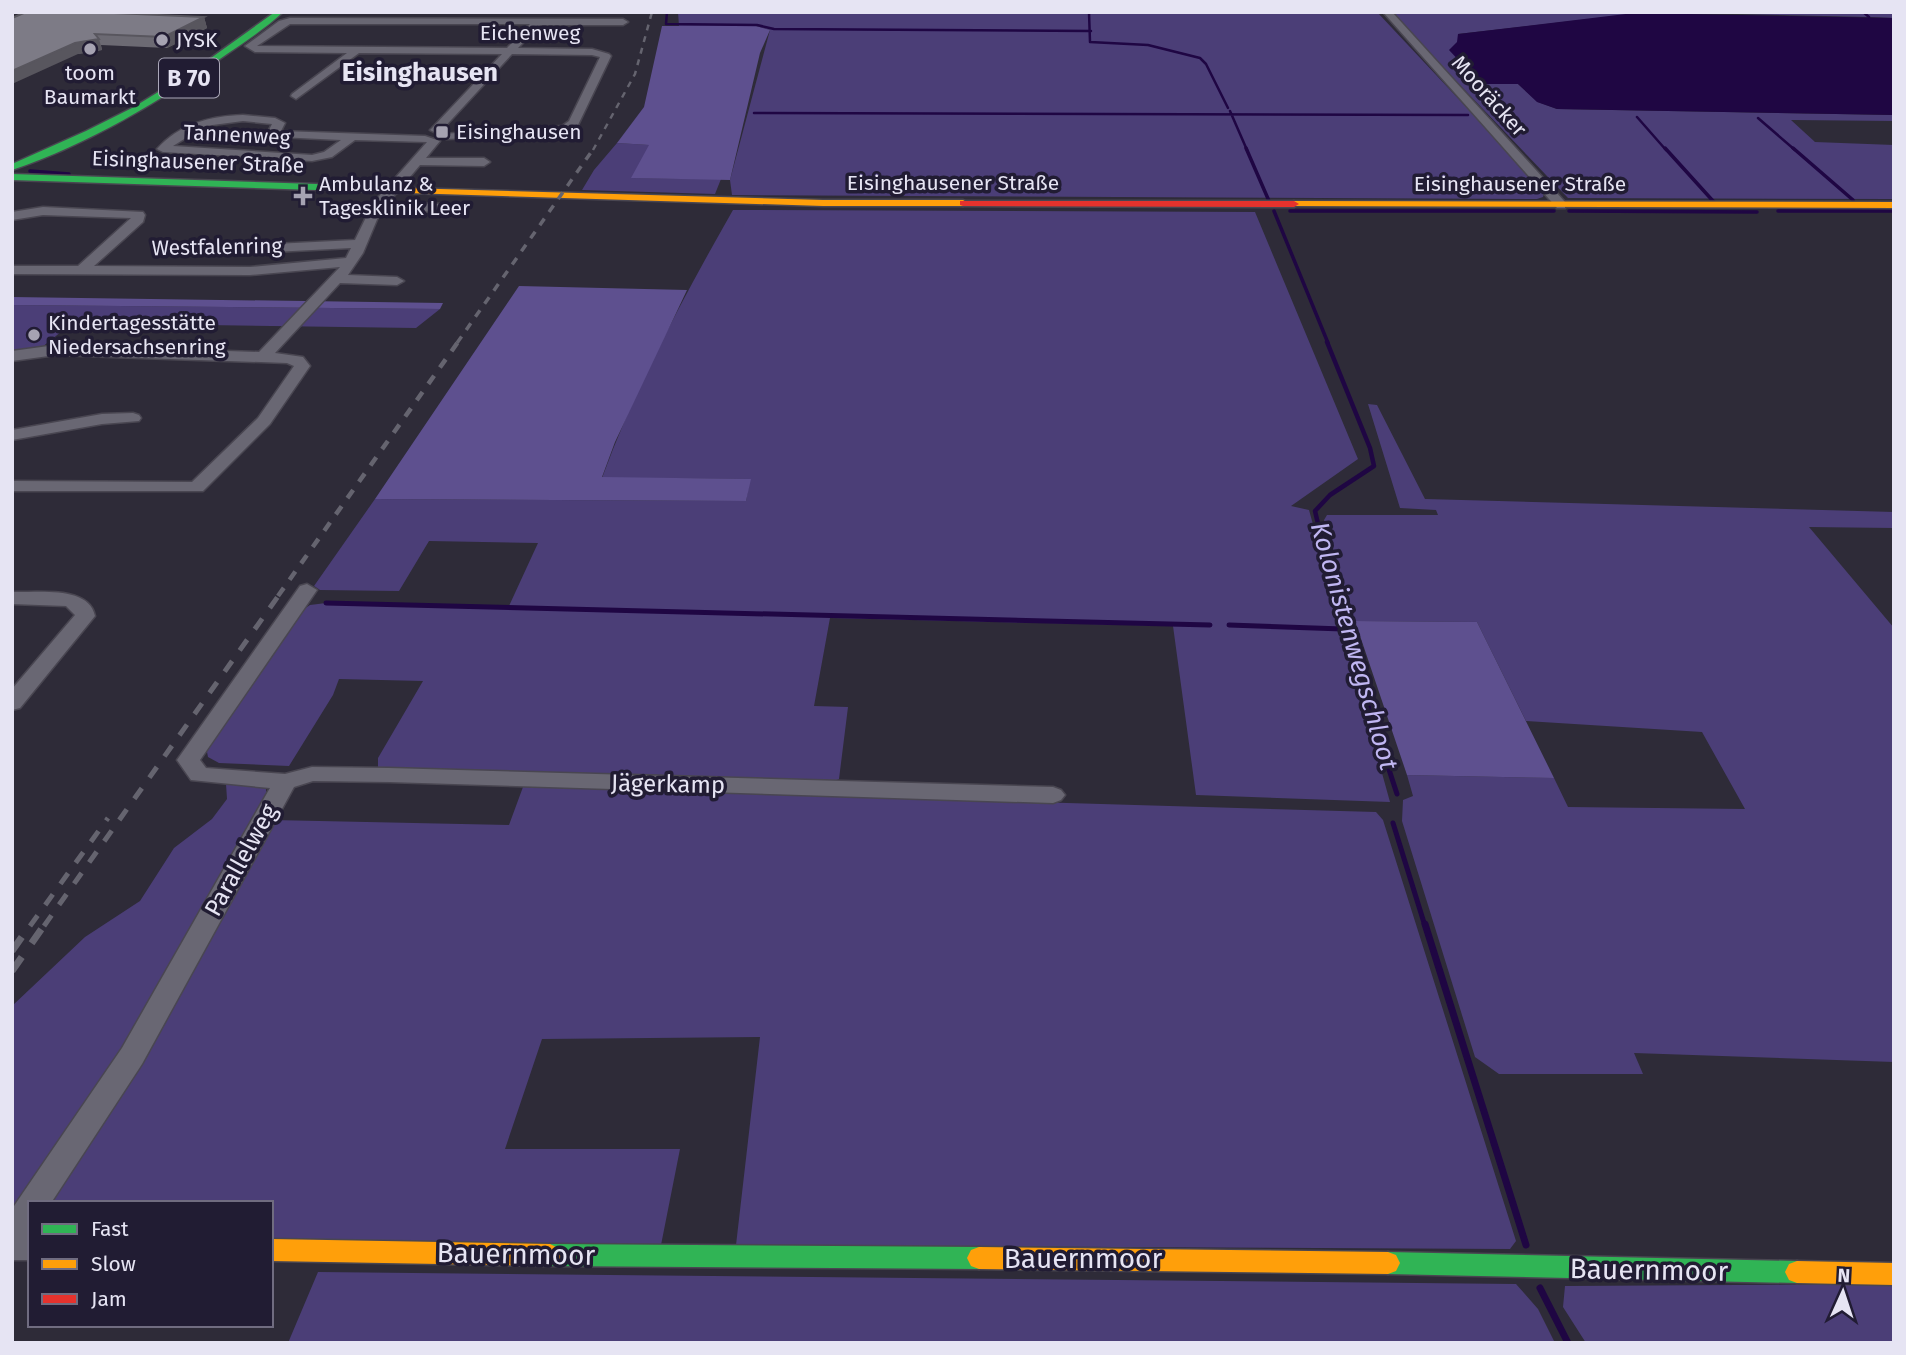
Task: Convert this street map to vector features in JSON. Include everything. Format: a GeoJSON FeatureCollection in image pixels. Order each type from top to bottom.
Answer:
{"type":"FeatureCollection","features":[{"type":"Feature","properties":{"kind":"street","name":"B 70"},"geometry":{"type":"LineString","coordinates":[[12,161],[32,158],[127,115],[223,55],[280,12]]}},
{"type":"Feature","properties":{"kind":"street","name":"Mooräcker"},"geometry":{"type":"LineString","coordinates":[[1387,12],[1561,205]]}},
{"type":"Feature","properties":{"kind":"street","name":"Eichenweg"},"geometry":{"type":"LineString","coordinates":[[435,136],[568,129],[574,123],[606,57],[588,52],[256,49],[250,46],[282,23],[290,21],[537,22]]}},
{"type":"Feature","properties":{"kind":"street"},"geometry":{"type":"LineString","coordinates":[[263,357],[351,262],[365,225],[377,206],[507,53],[537,22],[623,22]]}},
{"type":"Feature","properties":{"kind":"street"},"geometry":{"type":"LineString","coordinates":[[296,96],[357,50]]}},
{"type":"Feature","properties":{"kind":"street","name":"Tannenweg"},"geometry":{"type":"LineString","coordinates":[[352,137],[328,155],[312,158],[163,149],[202,122],[223,118],[275,121],[278,123],[274,132],[279,134],[435,136]]}},
{"type":"Feature","properties":{"kind":"street","name":"B 70"},"geometry":{"type":"LineString","coordinates":[[15,175],[32,158]]}},
{"type":"Feature","properties":{"kind":"street"},"geometry":{"type":"LineString","coordinates":[[417,161],[484,162]]}},
{"type":"Feature","properties":{"kind":"street","name":"Eisinghausener Straße"},"geometry":{"type":"LineString","coordinates":[[15,175],[885,204],[1894,205]]}},
{"type":"Feature","properties":{"kind":"street"},"geometry":{"type":"LineString","coordinates":[[377,206],[441,208]]}},
{"type":"Feature","properties":{"kind":"street","name":"Westfalenring"},"geometry":{"type":"LineString","coordinates":[[12,215],[37,211],[139,215],[138,219],[83,269]]}},
{"type":"Feature","properties":{"kind":"street"},"geometry":{"type":"LineString","coordinates":[[254,249],[359,244]]}},
{"type":"Feature","properties":{"kind":"street","name":"Westfalenring"},"geometry":{"type":"LineString","coordinates":[[12,270],[250,271],[351,262]]}},
{"type":"Feature","properties":{"kind":"street"},"geometry":{"type":"LineString","coordinates":[[337,279],[397,281]]}},
{"type":"Feature","properties":{"kind":"street"},"geometry":{"type":"LineString","coordinates":[[12,356],[56,350],[294,358],[300,361],[302,366],[264,421],[197,487],[12,486]]}},
{"type":"Feature","properties":{"kind":"street"},"geometry":{"type":"LineString","coordinates":[[12,435],[102,419],[133,418]]}},
{"type":"Feature","properties":{"kind":"street","name":"Parallelweg"},"geometry":{"type":"LineString","coordinates":[[35,1201],[132,1056],[285,782],[199,775],[188,760],[307,590]]}},
{"type":"Feature","properties":{"kind":"street"},"geometry":{"type":"LineString","coordinates":[[12,598],[71,600],[84,610],[85,616],[12,703]]}},
{"type":"Feature","properties":{"kind":"street","name":"Jägerkamp"},"geometry":{"type":"LineString","coordinates":[[285,782],[312,774],[389,775],[1053,794]]}},
{"type":"Feature","properties":{"kind":"street"},"geometry":{"type":"LineString","coordinates":[[12,1235],[28,1212]]}},
{"type":"Feature","properties":{"kind":"street","name":"Bauernmoor"},"geometry":{"type":"LineString","coordinates":[[273,1250],[613,1256],[1200,1259],[1894,1274]]}},
{"type":"Feature","properties":{"kind":"shaded area"},"geometry":{"type":"Polygon","coordinates":[[[678,12],[1377,12],[1544,194],[1537,199],[732,195],[730,180],[770,30],[756,26],[679,26],[678,12]]]}},
{"type":"Feature","properties":{"kind":"shaded area"},"geometry":{"type":"Polygon","coordinates":[[[1390,12],[1650,12],[1458,34],[1477,80],[1486,84],[1518,84],[1538,102],[1557,109],[1894,115],[1894,121],[1791,120],[1815,142],[1894,145],[1894,199],[1568,198],[1390,12]]]}},
{"type":"Feature","properties":{"kind":"shaded area"},"geometry":{"type":"Polygon","coordinates":[[[1653,12],[1894,12],[1894,18],[1869,17],[1653,12]]]}},
{"type":"Feature","properties":{"kind":"shaded area"},"geometry":{"type":"Polygon","coordinates":[[[1634,13],[1894,18],[1894,115],[1557,109],[1537,102],[1518,84],[1486,84],[1477,80],[1449,50],[1457,42],[1458,34],[1634,13]]]}},
{"type":"Feature","properties":{"kind":"shaded area"},"geometry":{"type":"Polygon","coordinates":[[[662,26],[756,26],[770,30],[760,53],[730,180],[631,178],[649,145],[617,143],[644,107],[662,26]]]}},
{"type":"Feature","properties":{"kind":"shaded area"},"geometry":{"type":"Polygon","coordinates":[[[617,143],[650,145],[632,178],[721,179],[715,194],[582,190],[594,170],[617,143]]]}},
{"type":"Feature","properties":{"kind":"shaded area"},"geometry":{"type":"Polygon","coordinates":[[[733,210],[1255,212],[1358,459],[1291,506],[1309,510],[1390,802],[1196,795],[1173,626],[830,618],[814,706],[848,707],[839,779],[827,784],[378,767],[378,758],[423,681],[339,679],[333,695],[289,766],[219,763],[208,757],[206,747],[301,611],[310,605],[509,606],[538,543],[429,541],[399,591],[320,590],[314,586],[375,499],[746,501],[750,479],[602,478],[615,443],[662,341],[733,210]]]}},
{"type":"Feature","properties":{"kind":"shaded area"},"geometry":{"type":"Polygon","coordinates":[[[519,286],[687,290],[615,442],[602,477],[751,479],[746,501],[375,499],[519,286]]]}},
{"type":"Feature","properties":{"kind":"shaded area"},"geometry":{"type":"Polygon","coordinates":[[[12,297],[443,303],[440,309],[12,305],[12,297]]]}},
{"type":"Feature","properties":{"kind":"shaded area"},"geometry":{"type":"Polygon","coordinates":[[[12,305],[440,309],[416,328],[72,323],[41,348],[12,354],[12,305]]]}},
{"type":"Feature","properties":{"kind":"shaded area"},"geometry":{"type":"Polygon","coordinates":[[[1368,404],[1377,405],[1425,499],[1894,512],[1894,528],[1809,527],[1894,628],[1894,1062],[1634,1053],[1643,1074],[1499,1074],[1475,1057],[1402,821],[1403,800],[1413,796],[1407,775],[1554,778],[1568,807],[1745,809],[1702,732],[1526,721],[1477,622],[1355,621],[1324,520],[1327,515],[1438,515],[1436,510],[1400,508],[1368,404]]]}},
{"type":"Feature","properties":{"kind":"shaded area"},"geometry":{"type":"Polygon","coordinates":[[[1355,621],[1477,622],[1554,778],[1407,775],[1355,621]]]}},
{"type":"Feature","properties":{"kind":"shaded area"},"geometry":{"type":"Polygon","coordinates":[[[253,783],[266,789],[266,798],[93,1103],[12,1212],[12,1006],[85,937],[140,901],[174,848],[212,819],[227,799],[226,784],[253,783]]]}},
{"type":"Feature","properties":{"kind":"shaded area"},"geometry":{"type":"Polygon","coordinates":[[[523,787],[1376,812],[1383,820],[1516,1241],[1510,1249],[736,1245],[760,1037],[542,1039],[505,1149],[680,1149],[661,1245],[273,1241],[273,1201],[53,1201],[139,1064],[272,820],[509,825],[523,787]]]}},
{"type":"Feature","properties":{"kind":"shaded area"},"geometry":{"type":"Polygon","coordinates":[[[318,1272],[1516,1284],[1538,1309],[1555,1343],[288,1343],[318,1272]]]}},
{"type":"Feature","properties":{"kind":"shaded area"},"geometry":{"type":"Polygon","coordinates":[[[1894,1284],[1894,1343],[1586,1343],[1563,1307],[1565,1286],[1894,1284]]]}},
{"type":"Feature","properties":{"kind":"building"},"geometry":{"type":"Polygon","coordinates":[[[26,12],[204,17],[164,37],[95,34],[99,39],[75,43],[12,71],[12,18],[26,12]]]}},
{"type":"Feature","properties":{"kind":"waterway","name":"Kolonistenwegschloot"},"geometry":{"type":"LineString","coordinates":[[667,12],[666,24],[757,25],[774,29],[1090,31]]}},
{"type":"Feature","properties":{"kind":"waterway","name":"Kolonistenwegschloot"},"geometry":{"type":"LineString","coordinates":[[1089,12],[1090,31]]}},
{"type":"Feature","properties":{"kind":"waterway"},"geometry":{"type":"LineString","coordinates":[[1863,12],[1869,17]]}},
{"type":"Feature","properties":{"kind":"waterway","name":"Kolonistenwegschloot"},"geometry":{"type":"LineString","coordinates":[[1090,31],[1090,42],[1148,45],[1200,58],[1206,64],[1228,108]]}},
{"type":"Feature","properties":{"kind":"waterway"},"geometry":{"type":"LineString","coordinates":[[754,113],[1231,114]]}},
{"type":"Feature","properties":{"kind":"waterway"},"geometry":{"type":"LineString","coordinates":[[1231,114],[1468,115]]}},
{"type":"Feature","properties":{"kind":"waterway","name":"Kolonistenwegschloot"},"geometry":{"type":"LineString","coordinates":[[1231,114],[1247,150]]}},
{"type":"Feature","properties":{"kind":"waterway"},"geometry":{"type":"LineString","coordinates":[[1637,117],[1666,150]]}},
{"type":"Feature","properties":{"kind":"waterway"},"geometry":{"type":"LineString","coordinates":[[1758,118],[1795,150]]}},
{"type":"Feature","properties":{"kind":"waterway","name":"Kolonistenwegschloot"},"geometry":{"type":"LineString","coordinates":[[1246,148],[1269,201]]}},
{"type":"Feature","properties":{"kind":"waterway"},"geometry":{"type":"LineString","coordinates":[[1665,148],[1713,201]]}},
{"type":"Feature","properties":{"kind":"waterway"},"geometry":{"type":"LineString","coordinates":[[1793,148],[1853,200]]}},
{"type":"Feature","properties":{"kind":"waterway"},"geometry":{"type":"LineString","coordinates":[[30,171],[69,174]]}},
{"type":"Feature","properties":{"kind":"waterway","name":"Kolonistenwegschloot"},"geometry":{"type":"LineString","coordinates":[[1274,211],[1328,343]]}},
{"type":"Feature","properties":{"kind":"waterway"},"geometry":{"type":"LineString","coordinates":[[1290,211],[1554,211]]}},
{"type":"Feature","properties":{"kind":"waterway"},"geometry":{"type":"LineString","coordinates":[[1569,211],[1757,212]]}},
{"type":"Feature","properties":{"kind":"waterway"},"geometry":{"type":"LineString","coordinates":[[1778,211],[1894,211]]}},
{"type":"Feature","properties":{"kind":"waterway","name":"Kolonistenwegschloot"},"geometry":{"type":"LineString","coordinates":[[1327,342],[1370,448],[1374,466],[1330,495],[1315,511],[1335,596]]}},
{"type":"Feature","properties":{"kind":"waterway","name":"Kolonistenwegschloot"},"geometry":{"type":"LineString","coordinates":[[1335,595],[1343,629]]}},
{"type":"Feature","properties":{"kind":"waterway"},"geometry":{"type":"LineString","coordinates":[[326,603],[1210,625]]}},
{"type":"Feature","properties":{"kind":"waterway"},"geometry":{"type":"LineString","coordinates":[[1229,625],[1343,629]]}},
{"type":"Feature","properties":{"kind":"waterway","name":"Kolonistenwegschloot"},"geometry":{"type":"LineString","coordinates":[[1343,629],[1397,794]]}},
{"type":"Feature","properties":{"kind":"waterway","name":"Kolonistenwegschloot"},"geometry":{"type":"LineString","coordinates":[[1393,823],[1425,926]]}},
{"type":"Feature","properties":{"kind":"waterway","name":"Kolonistenwegschloot"},"geometry":{"type":"LineString","coordinates":[[1425,924],[1526,1245]]}},
{"type":"Feature","properties":{"kind":"waterway","name":"Kolonistenwegschloot"},"geometry":{"type":"LineString","coordinates":[[1540,1288],[1568,1343]]}},
{"type":"Feature","properties":{"kind":"railway"},"geometry":{"type":"LineString","coordinates":[[593,150],[635,74],[652,12]]}},
{"type":"Feature","properties":{"kind":"railway"},"geometry":{"type":"LineString","coordinates":[[457,343],[594,148]]}},
{"type":"Feature","properties":{"kind":"railway"},"geometry":{"type":"LineString","coordinates":[[278,596],[458,342]]}},
{"type":"Feature","properties":{"kind":"railway"},"geometry":{"type":"LineString","coordinates":[[44,926],[279,595]]}},
{"type":"Feature","properties":{"kind":"railway"},"geometry":{"type":"LineString","coordinates":[[30,926],[108,818]]}},
{"type":"Feature","properties":{"kind":"railway"},"geometry":{"type":"LineString","coordinates":[[12,951],[31,924]]}},
{"type":"Feature","properties":{"kind":"railway"},"geometry":{"type":"LineString","coordinates":[[12,971],[45,924]]}},
{"type":"Feature","properties":{"kind":"traffic: fast"},"geometry":{"type":"LineString","coordinates":[[12,167],[115,121],[158,97],[280,12]]}},
{"type":"Feature","properties":{"kind":"traffic: fast"},"geometry":{"type":"LineString","coordinates":[[12,177],[408,190]]}},
{"type":"Feature","properties":{"kind":"traffic: fast"},"geometry":{"type":"LineString","coordinates":[[550,1255],[979,1258]]}},
{"type":"Feature","properties":{"kind":"traffic: fast"},"geometry":{"type":"LineString","coordinates":[[1388,1263],[1797,1272]]}},
{"type":"Feature","properties":{"kind":"traffic: slow"},"geometry":{"type":"LineString","coordinates":[[408,190],[823,203],[963,203]]}},
{"type":"Feature","properties":{"kind":"traffic: slow"},"geometry":{"type":"LineString","coordinates":[[1294,204],[1894,205]]}},
{"type":"Feature","properties":{"kind":"traffic: slow"},"geometry":{"type":"LineString","coordinates":[[273,1250],[550,1255]]}},
{"type":"Feature","properties":{"kind":"traffic: slow"},"geometry":{"type":"LineString","coordinates":[[979,1258],[1388,1263]]}},
{"type":"Feature","properties":{"kind":"traffic: slow"},"geometry":{"type":"LineString","coordinates":[[1797,1272],[1894,1274]]}},
{"type":"Feature","properties":{"kind":"traffic: jam"},"geometry":{"type":"LineString","coordinates":[[963,203],[1294,204]]}},
{"type":"Feature","properties":{"kind":"place","name":"JYSK"},"geometry":{"type":"Point","coordinates":[162,40]}},
{"type":"Feature","properties":{"kind":"place","name":"toom Baumarkt"},"geometry":{"type":"Point","coordinates":[90,49]}},
{"type":"Feature","properties":{"kind":"place","name":"Eisinghausen"},"geometry":{"type":"Point","coordinates":[442,132]}},
{"type":"Feature","properties":{"kind":"place","name":"Ambulanz & Tagesklinik Leer"},"geometry":{"type":"Point","coordinates":[303,196]}},
{"type":"Feature","properties":{"kind":"place","name":"Kindertagesstätte Niedersachsenring"},"geometry":{"type":"Point","coordinates":[34,335]}},
{"type":"Feature","properties":{"kind":"district","name":"Eisinghausen"},"geometry":{"type":"Point","coordinates":[420,72]}}]}
